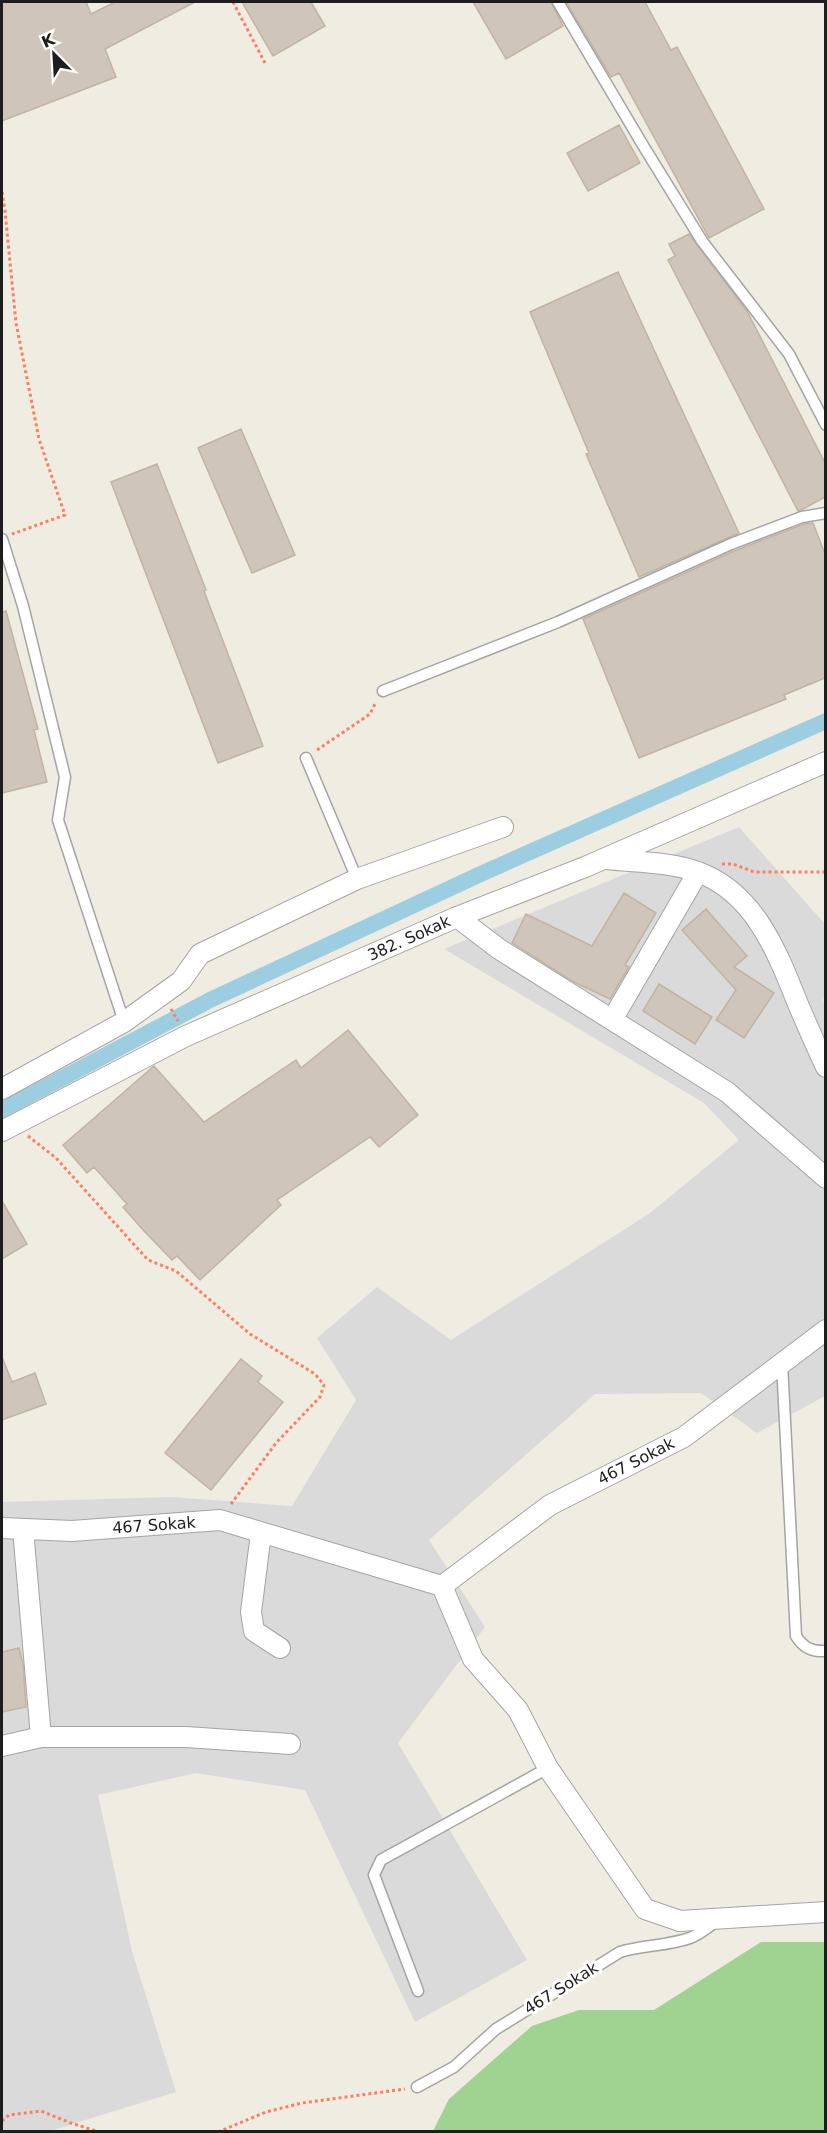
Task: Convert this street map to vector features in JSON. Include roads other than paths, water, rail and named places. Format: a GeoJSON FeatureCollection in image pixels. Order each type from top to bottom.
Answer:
{"type":"FeatureCollection","features":[{"type":"Feature","properties":{"kind":"street","name":"382. Sokak"},"geometry":{"type":"LineString","coordinates":[[8,1128],[159,1048],[458,917],[604,859],[825,762]]}},
{"type":"Feature","properties":{"kind":"street"},"geometry":{"type":"LineString","coordinates":[[2,1089],[124,1022],[181,981],[201,954],[357,879],[502,827]]}},
{"type":"Feature","properties":{"kind":"street"},"geometry":{"type":"LineString","coordinates":[[604,859],[698,872],[719,882],[750,908],[774,946],[825,1067]]}},
{"type":"Feature","properties":{"kind":"street"},"geometry":{"type":"LineString","coordinates":[[612,1020],[698,872]]}},
{"type":"Feature","properties":{"kind":"street"},"geometry":{"type":"LineString","coordinates":[[458,917],[498,950],[726,1092],[825,1178]]}},
{"type":"Feature","properties":{"kind":"street","name":"467 Sokak"},"geometry":{"type":"LineString","coordinates":[[2,1528],[72,1531],[220,1520],[442,1586],[550,1505],[684,1437],[825,1330]]}},
{"type":"Feature","properties":{"kind":"street"},"geometry":{"type":"LineString","coordinates":[[23,1529],[41,1737]]}},
{"type":"Feature","properties":{"kind":"street"},"geometry":{"type":"LineString","coordinates":[[261,1533],[251,1612],[254,1631],[280,1648]]}},
{"type":"Feature","properties":{"kind":"street"},"geometry":{"type":"LineString","coordinates":[[442,1586],[473,1659],[518,1710],[548,1768],[645,1909],[680,1921],[825,1912]]}},
{"type":"Feature","properties":{"kind":"street"},"geometry":{"type":"LineString","coordinates":[[2,1746],[41,1737],[186,1737],[290,1744]]}},
{"type":"Feature","properties":{"kind":"lane"},"geometry":{"type":"LineString","coordinates":[[558,2],[702,241],[789,354],[825,425]]}},
{"type":"Feature","properties":{"kind":"lane"},"geometry":{"type":"LineString","coordinates":[[384,690],[558,622],[741,540],[802,517],[825,513]]}},
{"type":"Feature","properties":{"kind":"lane"},"geometry":{"type":"LineString","coordinates":[[7,536],[65,777],[58,820],[124,1022]]}},
{"type":"Feature","properties":{"kind":"lane"},"geometry":{"type":"LineString","coordinates":[[306,758],[357,879]]}},
{"type":"Feature","properties":{"kind":"lane"},"geometry":{"type":"LineString","coordinates":[[782,1363],[796,1635],[803,1647],[817,1652],[825,1651]]}},
{"type":"Feature","properties":{"kind":"lane"},"geometry":{"type":"LineString","coordinates":[[418,1991],[374,1875],[381,1860],[548,1768]]}},
{"type":"Feature","properties":{"kind":"lane","name":"467 Sokak"},"geometry":{"type":"LineString","coordinates":[[417,2088],[454,2067],[496,2029],[620,1952],[639,1946],[665,1944],[692,1938],[719,1919]]}},
{"type":"Feature","properties":{"kind":"waterway"},"geometry":{"type":"LineString","coordinates":[[2,1110],[210,1000],[485,872],[826,721]]}}]}
